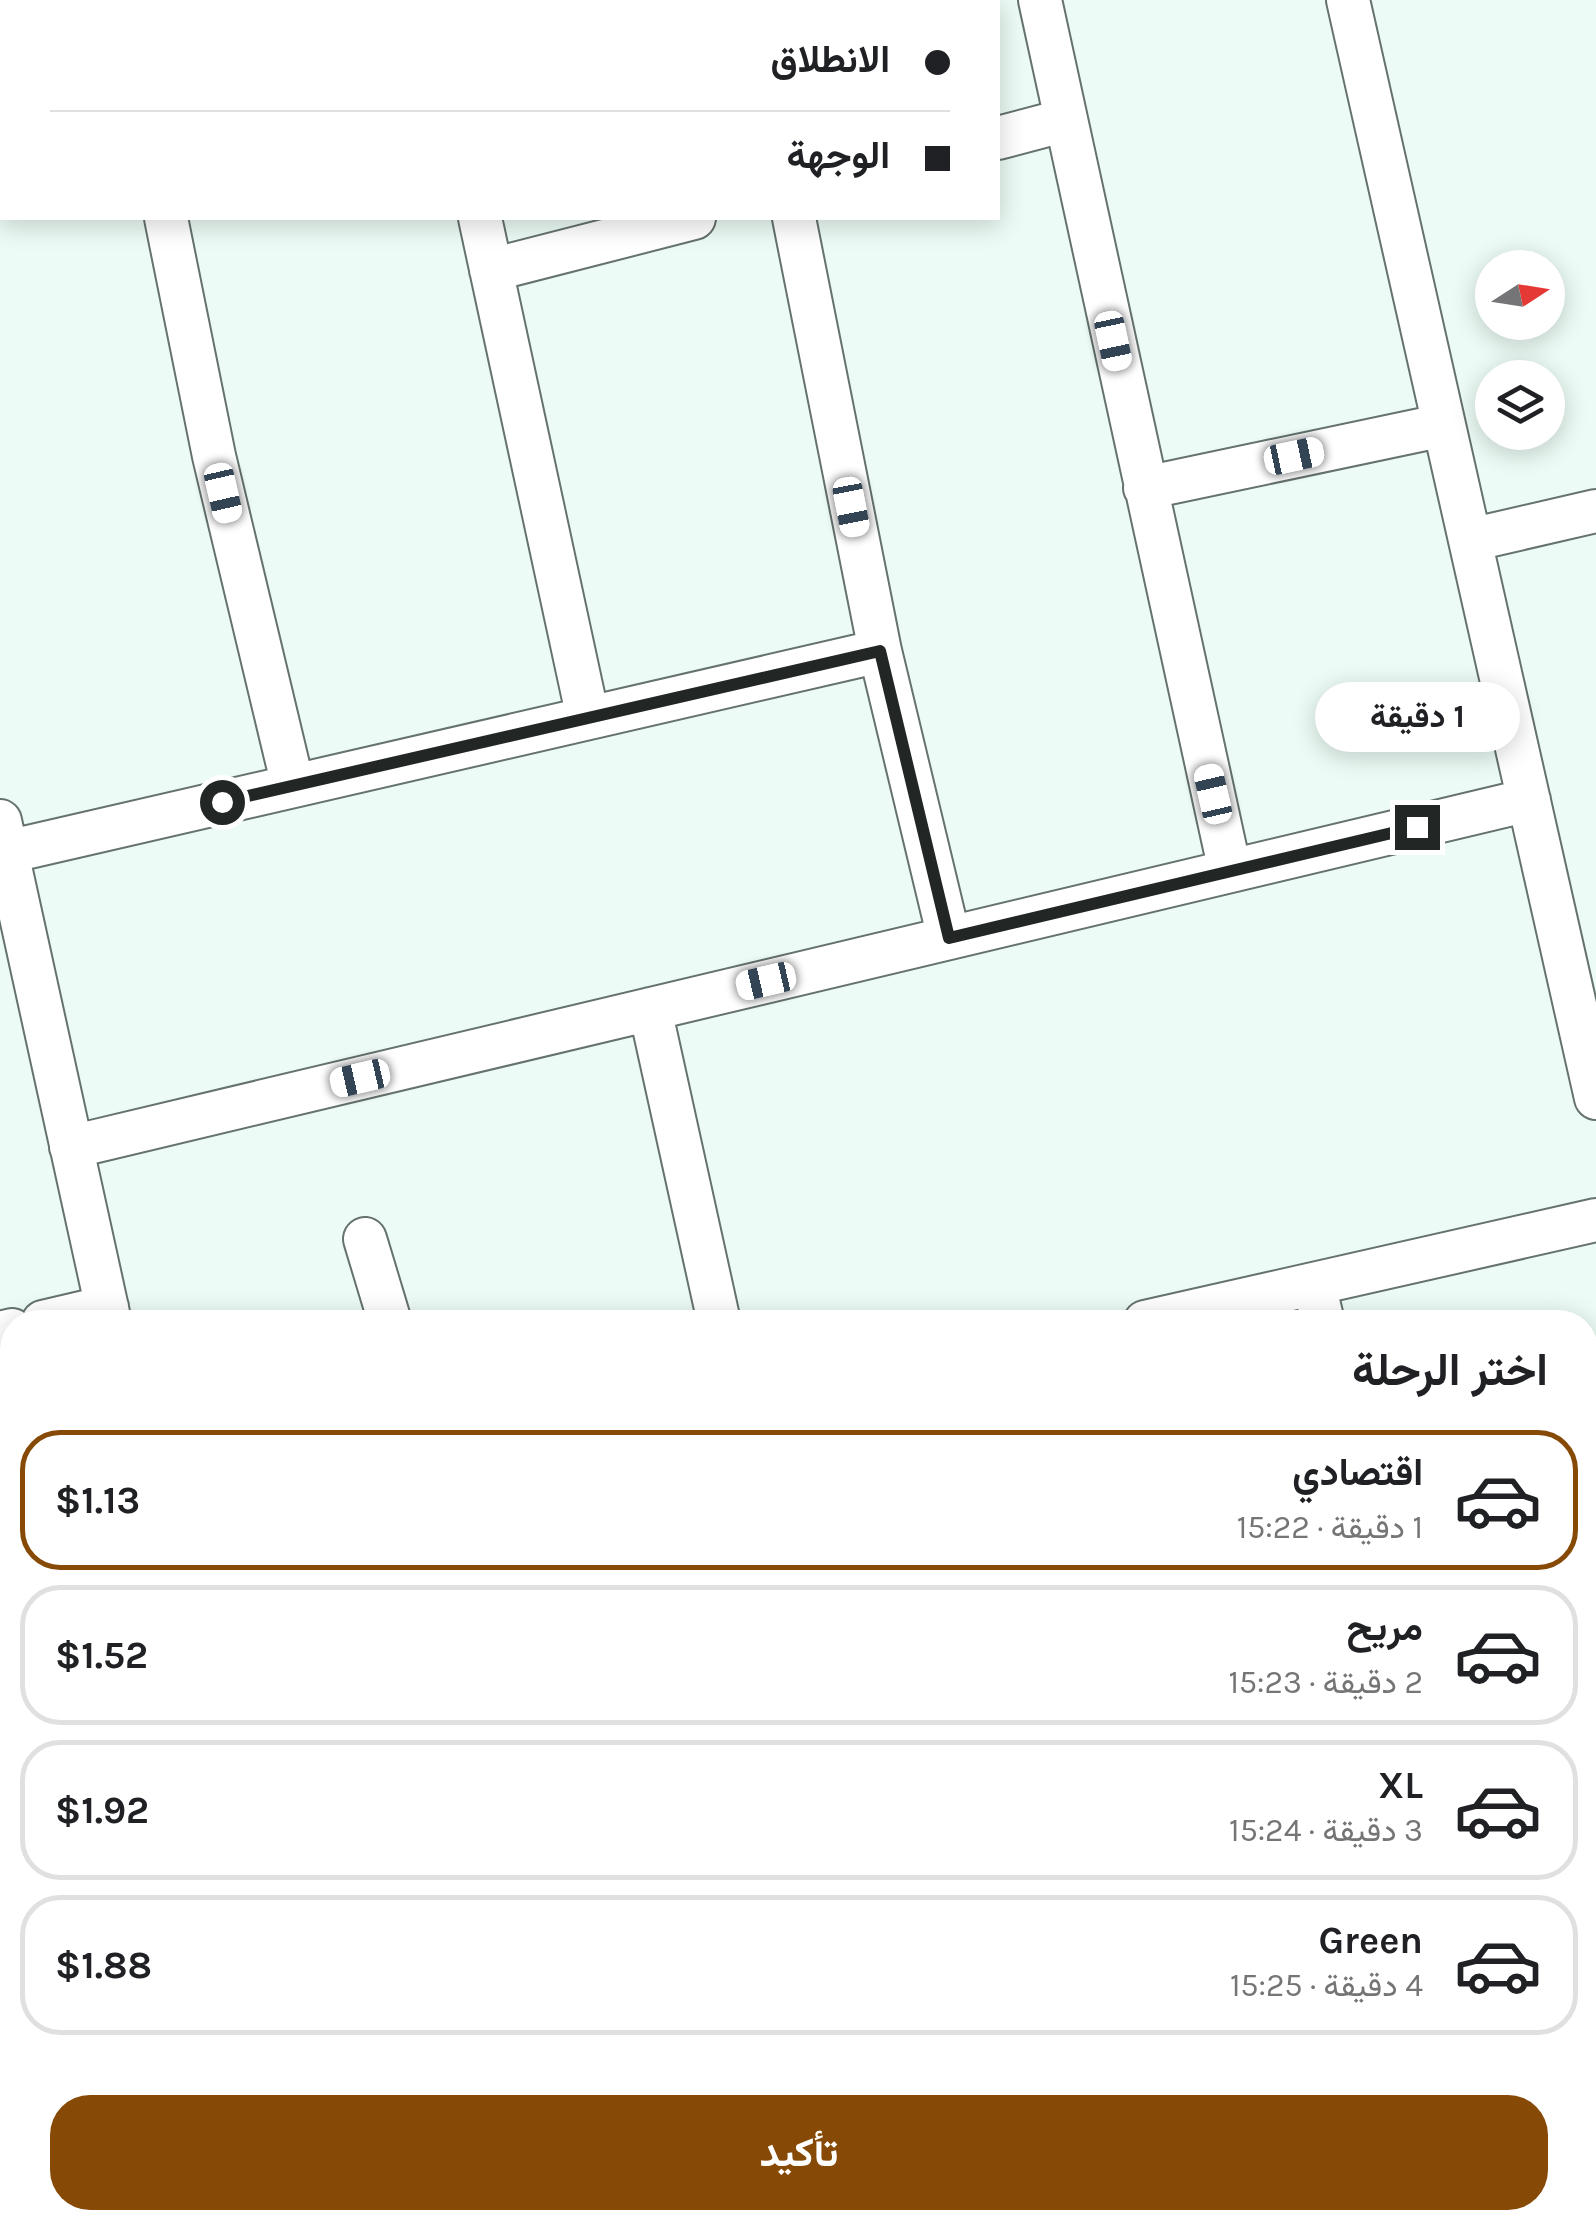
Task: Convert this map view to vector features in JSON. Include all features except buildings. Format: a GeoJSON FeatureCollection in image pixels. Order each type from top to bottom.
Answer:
{"type":"FeatureCollection","features":[{"type":"Feature","properties":{"kind":"street"},"geometry":{"type":"LineString","coordinates":[[1040,0],[1230,871]]}},
{"type":"Feature","properties":{"kind":"street"},"geometry":{"type":"LineString","coordinates":[[1348,0],[1529,800],[1577,928],[1596,1098]]}},
{"type":"Feature","properties":{"kind":"street"},"geometry":{"type":"LineString","coordinates":[[1000,137],[1066,120]]}},
{"type":"Feature","properties":{"kind":"street"},"geometry":{"type":"LineString","coordinates":[[166,220],[214,456],[293,786]]}},
{"type":"Feature","properties":{"kind":"street"},"geometry":{"type":"LineString","coordinates":[[480,220],[588,718]]}},
{"type":"Feature","properties":{"kind":"street"},"geometry":{"type":"LineString","coordinates":[[491,270],[686,220]]}},
{"type":"Feature","properties":{"kind":"street"},"geometry":{"type":"LineString","coordinates":[[794,220],[880,651],[949,938]]}},
{"type":"Feature","properties":{"kind":"street"},"geometry":{"type":"LineString","coordinates":[[1145,488],[1444,424]]}},
{"type":"Feature","properties":{"kind":"street"},"geometry":{"type":"LineString","coordinates":[[1470,540],[1596,512]]}},
{"type":"Feature","properties":{"kind":"street"},"geometry":{"type":"LineString","coordinates":[[108,1310],[3,837],[293,786],[880,651]]}},
{"type":"Feature","properties":{"kind":"street"},"geometry":{"type":"LineString","coordinates":[[72,1146],[1529,800]]}},
{"type":"Feature","properties":{"kind":"street"},"geometry":{"type":"LineString","coordinates":[[650,1009],[715,1310]]}},
{"type":"Feature","properties":{"kind":"street"},"geometry":{"type":"LineString","coordinates":[[1255,1310],[1319,1303],[1596,1220]]}},
{"type":"Feature","properties":{"kind":"street"},"geometry":{"type":"LineString","coordinates":[[365,1239],[386,1310]]}},
{"type":"Feature","properties":{"kind":"route"},"geometry":{"type":"LineString","coordinates":[[222,802],[880,651],[949,938],[1417,827]]}}]}
